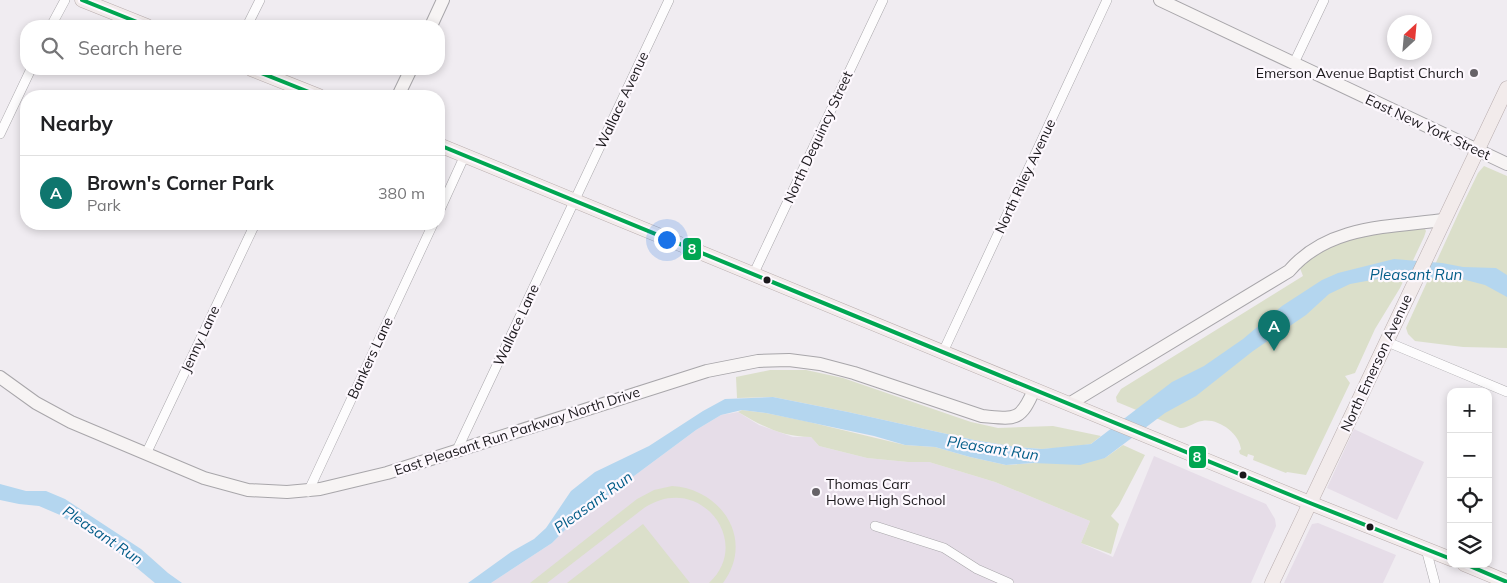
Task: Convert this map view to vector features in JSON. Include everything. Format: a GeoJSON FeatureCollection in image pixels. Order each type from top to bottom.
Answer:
{"type":"FeatureCollection","features":[{"type":"Feature","properties":{"kind":"main road"},"geometry":{"type":"LineString","coordinates":[[82,0],[132,20]]}},
{"type":"Feature","properties":{"kind":"main road"},"geometry":{"type":"LineString","coordinates":[[265,75],[302,90]]}},
{"type":"Feature","properties":{"kind":"main road","name":"North Emerson Avenue"},"geometry":{"type":"LineString","coordinates":[[1272,583],[1385,341],[1507,88]]}},
{"type":"Feature","properties":{"kind":"main road"},"geometry":{"type":"LineString","coordinates":[[445,148],[1310,503],[1447,557]]}},
{"type":"Feature","properties":{"kind":"main road"},"geometry":{"type":"LineString","coordinates":[[1474,568],[1507,582]]}},
{"type":"Feature","properties":{"kind":"street"},"geometry":{"type":"LineString","coordinates":[[54,20],[65,0]]}},
{"type":"Feature","properties":{"kind":"street"},"geometry":{"type":"LineString","coordinates":[[251,20],[260,0]]}},
{"type":"Feature","properties":{"kind":"street"},"geometry":{"type":"LineString","coordinates":[[434,20],[443,0]]}},
{"type":"Feature","properties":{"kind":"street","name":"Wallace Avenue"},"geometry":{"type":"LineString","coordinates":[[575,200],[669,0]]}},
{"type":"Feature","properties":{"kind":"street","name":"North Dequincy Street"},"geometry":{"type":"LineString","coordinates":[[754,273],[883,0]]}},
{"type":"Feature","properties":{"kind":"street","name":"North Riley Avenue"},"geometry":{"type":"LineString","coordinates":[[943,352],[1107,0]]}},
{"type":"Feature","properties":{"kind":"street","name":"East New York Street"},"geometry":{"type":"LineString","coordinates":[[1160,0],[1507,164]]}},
{"type":"Feature","properties":{"kind":"street"},"geometry":{"type":"LineString","coordinates":[[1294,63],[1324,0]]}},
{"type":"Feature","properties":{"kind":"street"},"geometry":{"type":"LineString","coordinates":[[21,90],[28,75]]}},
{"type":"Feature","properties":{"kind":"street"},"geometry":{"type":"LineString","coordinates":[[401,90],[408,75]]}},
{"type":"Feature","properties":{"kind":"street"},"geometry":{"type":"LineString","coordinates":[[0,134],[20,92]]}},
{"type":"Feature","properties":{"kind":"street"},"geometry":{"type":"LineString","coordinates":[[445,199],[465,156]]}},
{"type":"Feature","properties":{"kind":"street","name":"Wallace Lane"},"geometry":{"type":"LineString","coordinates":[[457,450],[575,200]]}},
{"type":"Feature","properties":{"kind":"street"},"geometry":{"type":"LineString","coordinates":[[1069,404],[1289,271],[1301,257],[1327,242],[1352,233],[1378,227],[1444,220]]}},
{"type":"Feature","properties":{"kind":"street","name":"Jenny Lane"},"geometry":{"type":"LineString","coordinates":[[146,454],[252,230]]}},
{"type":"Feature","properties":{"kind":"street","name":"Bankers Lane"},"geometry":{"type":"LineString","coordinates":[[308,492],[430,230]]}},
{"type":"Feature","properties":{"kind":"street"},"geometry":{"type":"LineString","coordinates":[[1385,341],[1507,392]]}},
{"type":"Feature","properties":{"kind":"street","name":"East Pleasant Run Parkway North Drive"},"geometry":{"type":"LineString","coordinates":[[0,378],[57,416],[204,478],[233,487],[258,491],[308,492],[381,474],[707,371],[758,361],[800,361],[840,368],[982,416],[1013,418],[1019,415],[1027,405],[1034,390]]}},
{"type":"Feature","properties":{"kind":"street"},"geometry":{"type":"LineString","coordinates":[[875,526],[944,548],[977,570],[1009,583]]}},
{"type":"Feature","properties":{"kind":"street"},"geometry":{"type":"LineString","coordinates":[[1426,549],[1434,583]]}},
{"type":"Feature","properties":{"kind":"shaded area","name":"Thomas Carr Howe High School"},"geometry":{"type":"Polygon","coordinates":[[[738,412],[759,425],[793,437],[811,437],[819,446],[867,458],[929,462],[995,482],[1090,521],[1081,543],[1113,557],[1154,456],[1266,504],[1275,519],[1276,526],[1251,583],[491,583],[552,543],[569,526],[599,502],[696,430],[721,415],[738,412]]]}},
{"type":"Feature","properties":{"kind":"shaded area"},"geometry":{"type":"Polygon","coordinates":[[[1354,429],[1424,462],[1397,520],[1327,488],[1354,429]]]}},
{"type":"Feature","properties":{"kind":"shaded area"},"geometry":{"type":"Polygon","coordinates":[[[1318,523],[1396,555],[1383,583],[1284,583],[1312,524],[1318,523]]]}},
{"type":"Feature","properties":{"kind":"green space"},"geometry":{"type":"Polygon","coordinates":[[[1484,166],[1507,176],[1507,348],[1463,347],[1415,341],[1408,334],[1406,328],[1460,210],[1478,173],[1484,166]]]}},
{"type":"Feature","properties":{"kind":"green space"},"geometry":{"type":"Polygon","coordinates":[[[1419,227],[1426,231],[1424,237],[1400,288],[1375,329],[1355,373],[1345,376],[1350,383],[1306,475],[1286,473],[1253,460],[1254,456],[1248,454],[1247,457],[1240,454],[1239,451],[1241,449],[1236,437],[1221,424],[1202,421],[1180,428],[1117,402],[1116,397],[1121,389],[1303,276],[1298,263],[1337,242],[1381,230],[1419,227]]]}},
{"type":"Feature","properties":{"kind":"green space"},"geometry":{"type":"Polygon","coordinates":[[[770,370],[806,370],[843,378],[971,422],[998,428],[1053,426],[1101,436],[1091,444],[1071,447],[1042,449],[1016,447],[974,440],[773,397],[737,398],[736,377],[770,370]]]}},
{"type":"Feature","properties":{"kind":"green space"},"geometry":{"type":"Polygon","coordinates":[[[742,410],[805,421],[905,445],[935,447],[1006,465],[1105,458],[1123,445],[1145,455],[1119,505],[1111,516],[1119,524],[1111,554],[1081,543],[1090,521],[995,482],[929,462],[867,458],[819,446],[811,437],[781,433],[764,426],[738,412],[742,410]]]}},
{"type":"Feature","properties":{"kind":"green space"},"geometry":{"type":"Polygon","coordinates":[[[672,486],[690,489],[706,496],[719,507],[728,520],[734,534],[736,550],[732,567],[723,583],[709,583],[721,566],[726,549],[723,531],[714,516],[701,505],[684,498],[664,499],[644,508],[547,583],[530,583],[637,499],[654,490],[672,486]]]}},
{"type":"Feature","properties":{"kind":"green space"},"geometry":{"type":"Polygon","coordinates":[[[643,524],[690,583],[567,583],[643,524]]]}},
{"type":"Feature","properties":{"kind":"water","name":"Pleasant Run"},"geometry":{"type":"Polygon","coordinates":[[[1394,259],[1442,263],[1463,267],[1496,268],[1507,275],[1507,297],[1485,285],[1462,279],[1388,277],[1350,284],[1329,294],[1306,315],[1253,351],[1196,396],[1165,413],[1105,458],[1080,465],[1033,463],[1006,465],[935,447],[905,445],[874,436],[766,413],[742,410],[721,415],[696,430],[599,502],[569,526],[552,543],[491,583],[468,583],[511,552],[534,539],[546,528],[571,491],[595,472],[649,446],[725,399],[773,397],[974,440],[1016,447],[1042,449],[1091,444],[1172,382],[1204,366],[1243,339],[1282,306],[1322,280],[1338,273],[1394,259]]]}},
{"type":"Feature","properties":{"kind":"water","name":"Pleasant Run"},"geometry":{"type":"Polygon","coordinates":[[[0,484],[26,491],[46,491],[65,499],[141,549],[182,583],[155,583],[119,553],[60,515],[39,506],[0,500],[0,484]]]}},
{"type":"Feature","properties":{"kind":"transit line","name":"8"},"geometry":{"type":"LineString","coordinates":[[82,0],[132,20]]}},
{"type":"Feature","properties":{"kind":"transit line","name":"8"},"geometry":{"type":"LineString","coordinates":[[266,75],[304,90]]}},
{"type":"Feature","properties":{"kind":"transit line","name":"8"},"geometry":{"type":"LineString","coordinates":[[445,147],[1310,503],[1447,557]]}},
{"type":"Feature","properties":{"kind":"transit line","name":"8"},"geometry":{"type":"LineString","coordinates":[[1474,568],[1507,582]]}},
{"type":"Feature","properties":{"kind":"place","name":"Emerson Avenue Baptist Church"},"geometry":{"type":"Point","coordinates":[1474,73]}},
{"type":"Feature","properties":{"kind":"place","name":"Brown's Corner Park"},"geometry":{"type":"Point","coordinates":[1274,351]}},
{"type":"Feature","properties":{"kind":"place","name":"Thomas Carr Howe High School"},"geometry":{"type":"Point","coordinates":[816,492]}}]}
